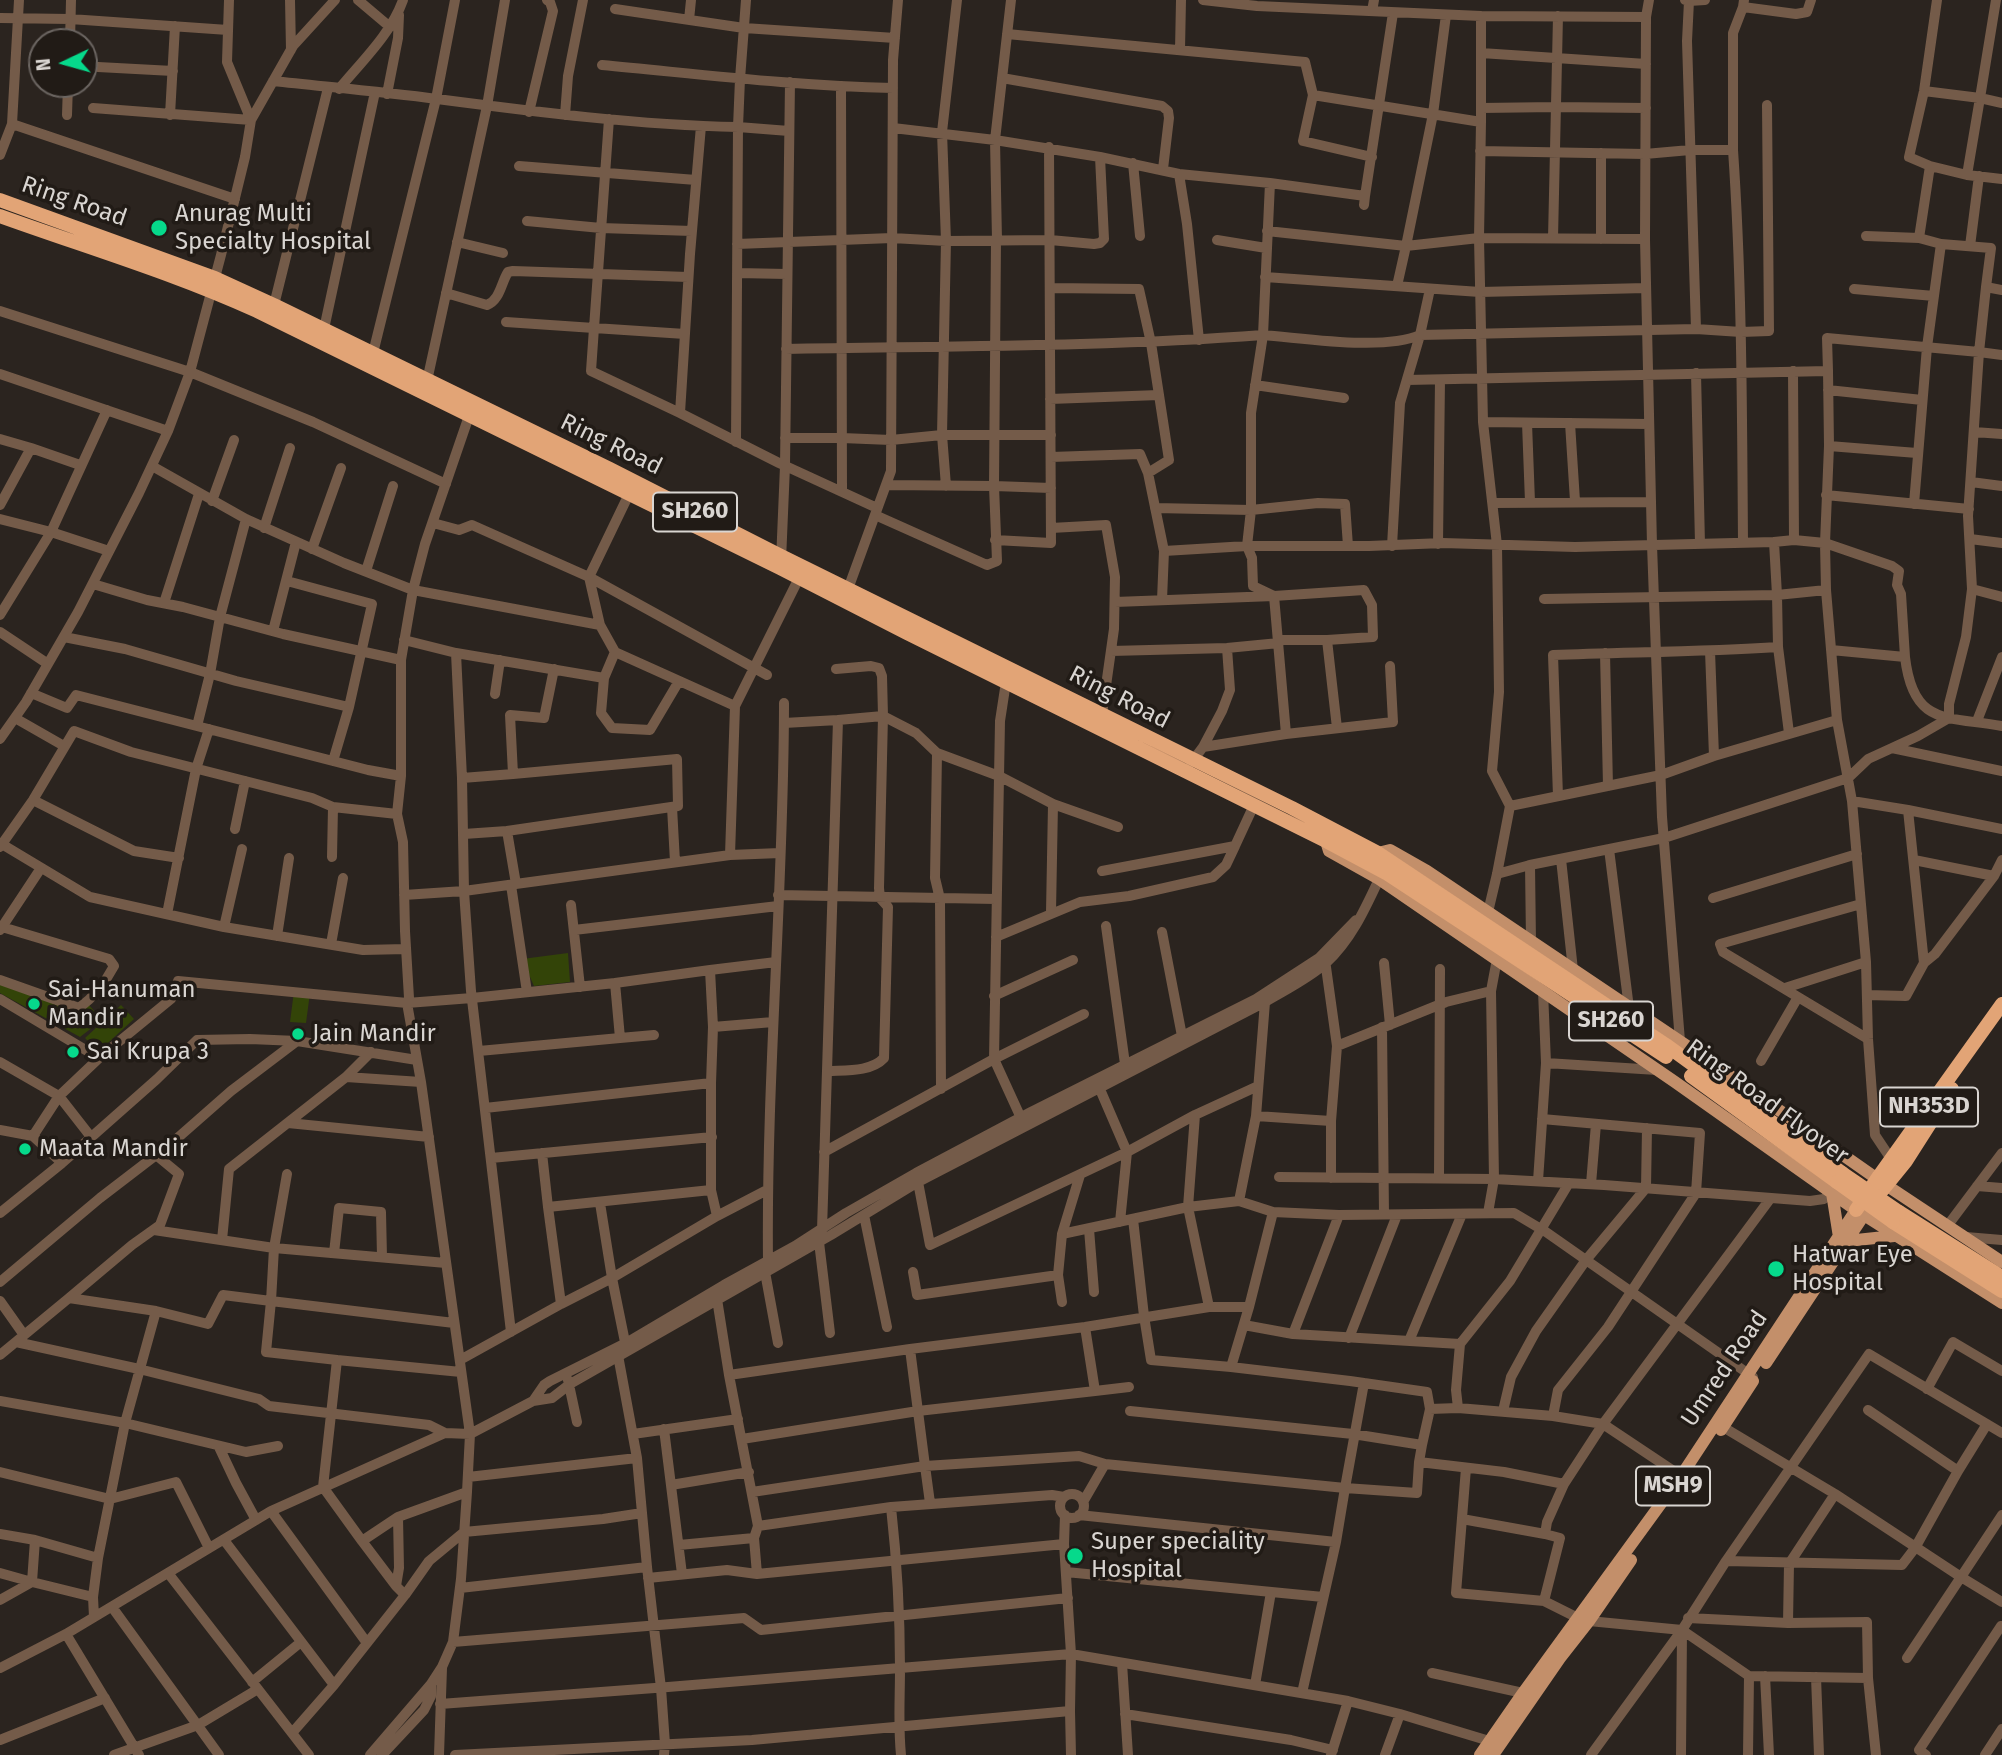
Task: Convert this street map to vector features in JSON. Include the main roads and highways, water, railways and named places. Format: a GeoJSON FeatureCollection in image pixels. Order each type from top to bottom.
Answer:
{"type":"FeatureCollection","features":[{"type":"Feature","properties":{"kind":"highway","name":"Ring Road"},"geometry":{"type":"LineString","coordinates":[[0,200],[133,247],[214,284],[469,416],[629,494],[848,589],[1102,714],[1254,805],[1326,841]]}},
{"type":"Feature","properties":{"kind":"highway","name":"Ring Road"},"geometry":{"type":"LineString","coordinates":[[0,216],[134,261],[214,284],[274,305],[324,328],[610,469],[781,562],[799,578],[1006,682],[1378,853]]}},
{"type":"Feature","properties":{"kind":"highway","name":"Ring Road Flyover"},"geometry":{"type":"LineString","coordinates":[[1326,841],[1386,873],[1660,1053],[1836,1185],[2002,1291]]}},
{"type":"Feature","properties":{"kind":"highway","name":"Ring Road Flyover"},"geometry":{"type":"LineString","coordinates":[[1378,853],[1666,1045],[1836,1185]]}},
{"type":"Feature","properties":{"kind":"highway","name":"NH353D"},"geometry":{"type":"LineString","coordinates":[[1882,1182],[1891,1159],[2000,1015]]}},
{"type":"Feature","properties":{"kind":"highway","name":"NH353D"},"geometry":{"type":"LineString","coordinates":[[1860,1212],[1882,1182],[1906,1161],[2000,1015]]}},
{"type":"Feature","properties":{"kind":"highway","name":"Ring Road Flyover"},"geometry":{"type":"LineString","coordinates":[[1896,1223],[2002,1277]]}},
{"type":"Feature","properties":{"kind":"main road"},"geometry":{"type":"LineString","coordinates":[[1326,841],[1329,851],[1379,879],[1658,1070],[1836,1185],[1860,1212],[1896,1223],[2002,1303]]}},
{"type":"Feature","properties":{"kind":"main road"},"geometry":{"type":"LineString","coordinates":[[1378,853],[1390,850],[1427,871],[2002,1262]]}},
{"type":"Feature","properties":{"kind":"main road"},"geometry":{"type":"LineString","coordinates":[[1836,1185],[1843,1239],[1896,1223]]}},
{"type":"Feature","properties":{"kind":"main road","name":"Umred Road"},"geometry":{"type":"LineString","coordinates":[[1480,1755],[1494,1747],[1523,1693],[1584,1620],[1684,1478],[1860,1212]]}},
{"type":"Feature","properties":{"kind":"main road"},"geometry":{"type":"LineString","coordinates":[[1684,1478],[1723,1427],[1752,1376]]}},
{"type":"Feature","properties":{"kind":"main road"},"geometry":{"type":"LineString","coordinates":[[1494,1747],[1560,1658],[1584,1620]]}},
{"type":"Feature","properties":{"kind":"place","name":"Anurag Multi Specialty Hospital"},"geometry":{"type":"Point","coordinates":[159,228]}},
{"type":"Feature","properties":{"kind":"place","name":"Sai-Hanuman Mandir"},"geometry":{"type":"Point","coordinates":[34,1004]}},
{"type":"Feature","properties":{"kind":"place","name":"Jain Mandir"},"geometry":{"type":"Point","coordinates":[298,1034]}},
{"type":"Feature","properties":{"kind":"place","name":"Sai Krupa 3"},"geometry":{"type":"Point","coordinates":[73,1052]}},
{"type":"Feature","properties":{"kind":"place","name":"Maata Mandir"},"geometry":{"type":"Point","coordinates":[25,1149]}},
{"type":"Feature","properties":{"kind":"place","name":"Hatwar Eye Hospital"},"geometry":{"type":"Point","coordinates":[1776,1269]}},
{"type":"Feature","properties":{"kind":"place","name":"Super speciality Hospital"},"geometry":{"type":"Point","coordinates":[1075,1556]}}]}
